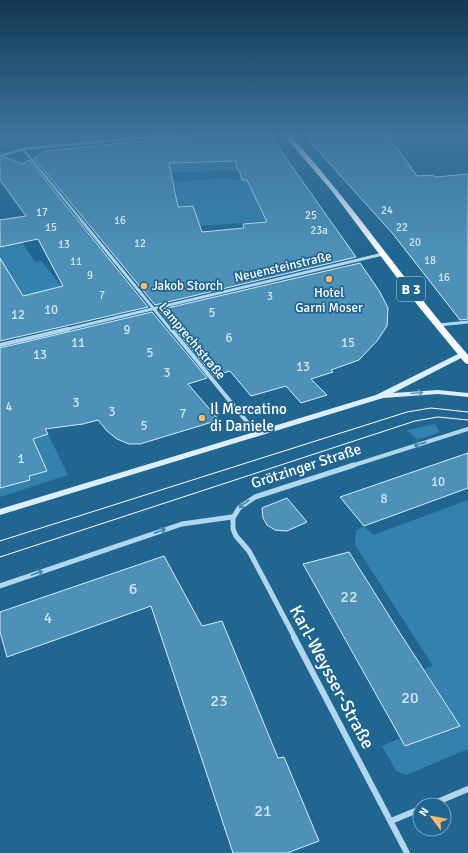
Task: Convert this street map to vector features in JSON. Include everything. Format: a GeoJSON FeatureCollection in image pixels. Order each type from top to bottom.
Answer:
{"type":"FeatureCollection","features":[{"type":"Feature","properties":{"kind":"main road","name":"B 3"},"geometry":{"type":"LineString","coordinates":[[322,174],[438,325],[466,356]]}},
{"type":"Feature","properties":{"kind":"main road"},"geometry":{"type":"LineString","coordinates":[[0,512],[256,433],[379,397],[466,356]]}},
{"type":"Feature","properties":{"kind":"main road"},"geometry":{"type":"LineString","coordinates":[[379,397],[438,392],[468,395]]}},
{"type":"Feature","properties":{"kind":"street","name":"Lamprechtstraße"},"geometry":{"type":"LineString","coordinates":[[43,174],[151,308],[256,433]]}},
{"type":"Feature","properties":{"kind":"street","name":"Neuensteinstraße"},"geometry":{"type":"LineString","coordinates":[[0,345],[383,254]]}},
{"type":"Feature","properties":{"kind":"street"},"geometry":{"type":"LineString","coordinates":[[438,325],[468,322]]}},
{"type":"Feature","properties":{"kind":"street","name":"Grötzinger Straße"},"geometry":{"type":"LineString","coordinates":[[232,517],[236,510],[244,502],[256,497],[468,429]]}},
{"type":"Feature","properties":{"kind":"street"},"geometry":{"type":"LineString","coordinates":[[0,586],[182,524],[232,517]]}},
{"type":"Feature","properties":{"kind":"street","name":"Karl-Weysser-Straße"},"geometry":{"type":"LineString","coordinates":[[232,517],[232,526],[236,536],[249,551],[407,853]]}},
{"type":"Feature","properties":{"kind":"street"},"geometry":{"type":"LineString","coordinates":[[449,797],[468,789]]}},
{"type":"Feature","properties":{"kind":"street"},"geometry":{"type":"LineString","coordinates":[[391,821],[412,812]]}},
{"type":"Feature","properties":{"kind":"shaded area"},"geometry":{"type":"Polygon","coordinates":[[[118,174],[143,174],[114,175],[118,174]]]}},
{"type":"Feature","properties":{"kind":"shaded area"},"geometry":{"type":"Polygon","coordinates":[[[231,178],[232,180],[252,180],[261,213],[292,211],[269,221],[200,226],[193,206],[162,208],[176,199],[175,190],[160,191],[135,184],[231,178]]]}},
{"type":"Feature","properties":{"kind":"shaded area"},"geometry":{"type":"Polygon","coordinates":[[[22,242],[35,262],[41,261],[62,287],[24,296],[0,259],[0,247],[22,242]]]}},
{"type":"Feature","properties":{"kind":"shaded area"},"geometry":{"type":"Polygon","coordinates":[[[435,424],[440,432],[417,440],[407,430],[435,424]]]}},
{"type":"Feature","properties":{"kind":"shaded area"},"geometry":{"type":"Polygon","coordinates":[[[48,434],[68,475],[0,497],[0,488],[29,476],[47,471],[33,439],[48,434]]]}},
{"type":"Feature","properties":{"kind":"shaded area"},"geometry":{"type":"Polygon","coordinates":[[[468,500],[468,749],[406,775],[396,771],[382,746],[401,738],[405,746],[460,726],[424,669],[433,666],[355,545],[356,531],[364,526],[373,535],[468,500]]]}},
{"type":"Feature","properties":{"kind":"building"},"geometry":{"type":"Polygon","coordinates":[[[0,174],[40,174],[148,307],[0,341],[0,258],[23,296],[63,286],[38,239],[0,247],[0,220],[26,216],[0,180],[0,174]]]}},
{"type":"Feature","properties":{"kind":"building"},"geometry":{"type":"Polygon","coordinates":[[[47,174],[171,174],[178,207],[193,206],[202,232],[244,228],[243,224],[267,222],[247,180],[242,180],[240,174],[297,174],[356,257],[155,305],[47,174]]]}},
{"type":"Feature","properties":{"kind":"building"},"geometry":{"type":"Polygon","coordinates":[[[339,174],[415,174],[417,176],[433,175],[435,177],[468,174],[468,319],[460,320],[393,234],[339,174]]]}},
{"type":"Feature","properties":{"kind":"building"},"geometry":{"type":"Polygon","coordinates":[[[360,263],[380,292],[388,308],[387,326],[377,341],[359,360],[331,370],[333,372],[311,379],[327,395],[301,403],[286,386],[251,396],[230,371],[214,376],[159,310],[360,263]]]}},
{"type":"Feature","properties":{"kind":"building"},"geometry":{"type":"Polygon","coordinates":[[[152,312],[207,378],[188,384],[219,420],[140,444],[129,444],[117,439],[107,431],[98,420],[83,424],[45,429],[48,434],[33,439],[47,471],[29,476],[30,480],[0,488],[0,348],[152,312]]]}},
{"type":"Feature","properties":{"kind":"building"},"geometry":{"type":"Polygon","coordinates":[[[468,453],[468,488],[364,526],[340,497],[468,453]]]}},
{"type":"Feature","properties":{"kind":"building"},"geometry":{"type":"Polygon","coordinates":[[[287,498],[307,522],[287,531],[275,530],[267,525],[263,518],[262,508],[287,498]]]}},
{"type":"Feature","properties":{"kind":"building"},"geometry":{"type":"Polygon","coordinates":[[[349,552],[460,726],[405,746],[303,564],[349,552]]]}},
{"type":"Feature","properties":{"kind":"building"},"geometry":{"type":"Polygon","coordinates":[[[164,556],[202,626],[222,621],[278,758],[284,757],[319,841],[287,853],[233,853],[151,606],[7,657],[0,632],[0,612],[164,556]]]}},
{"type":"Feature","properties":{"kind":"tram line"},"geometry":{"type":"LineString","coordinates":[[0,541],[407,412],[431,408],[468,412]]}},
{"type":"Feature","properties":{"kind":"tram line"},"geometry":{"type":"LineString","coordinates":[[0,557],[415,421],[438,417],[468,420]]}},
{"type":"Feature","properties":{"kind":"place","name":"Hotel Garni Moser"},"geometry":{"type":"Point","coordinates":[329,279]}},
{"type":"Feature","properties":{"kind":"place","name":"Jakob Storch"},"geometry":{"type":"Point","coordinates":[144,286]}},
{"type":"Feature","properties":{"kind":"place","name":"Il Mercatino di Daniele"},"geometry":{"type":"Point","coordinates":[202,418]}}]}
